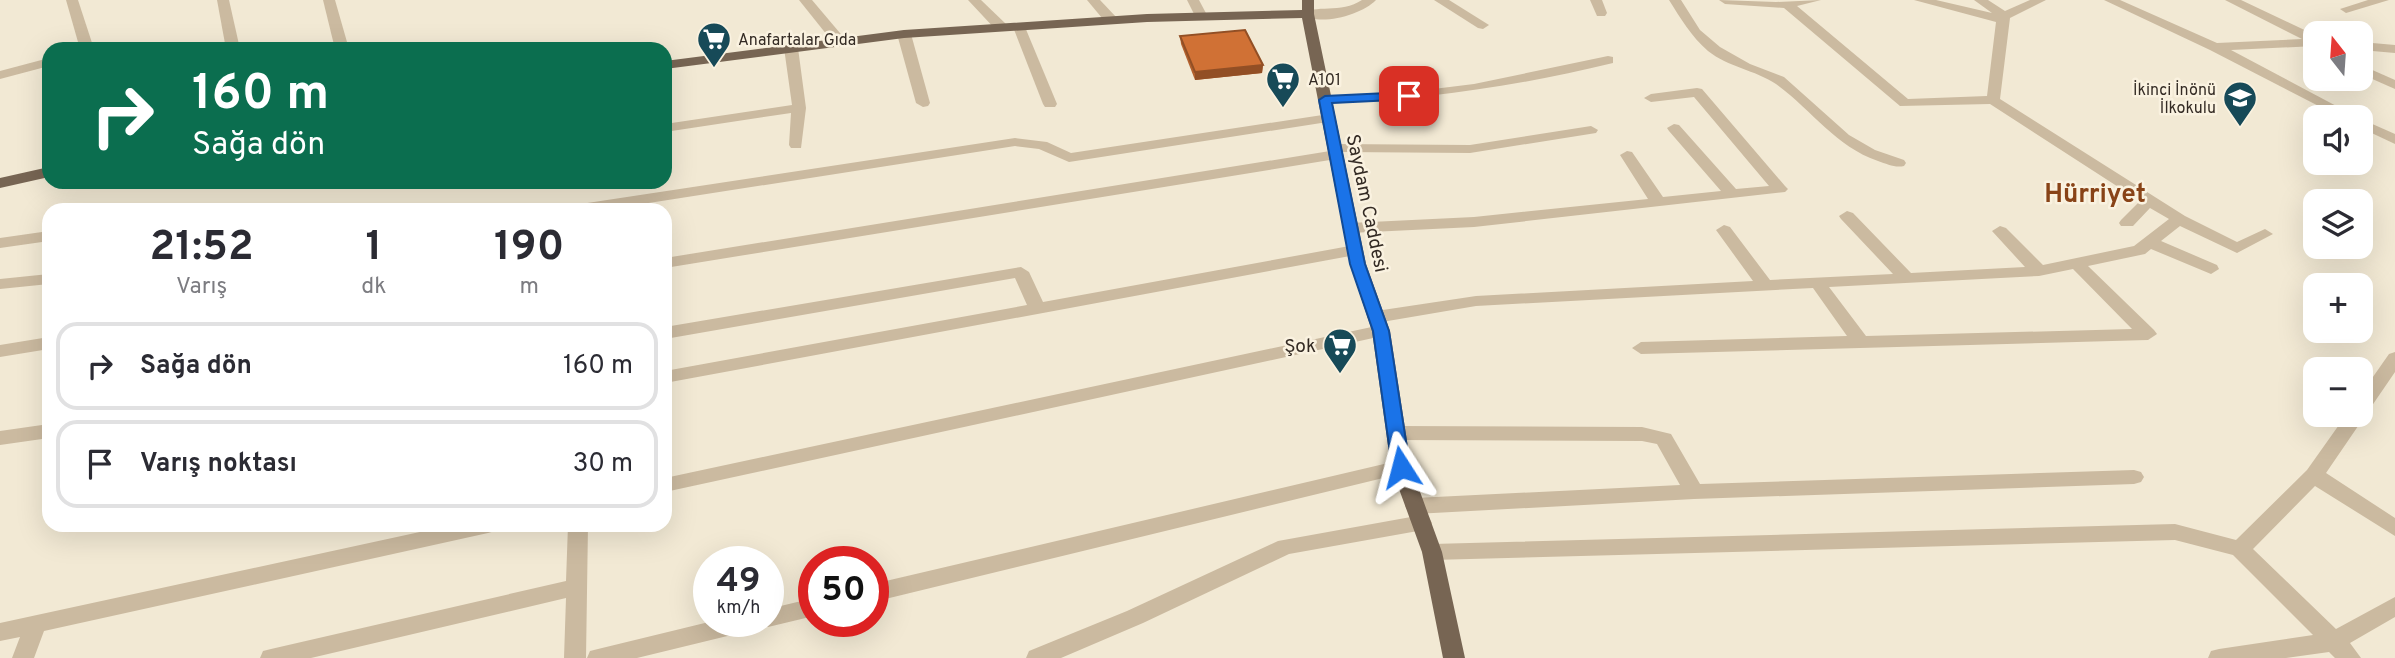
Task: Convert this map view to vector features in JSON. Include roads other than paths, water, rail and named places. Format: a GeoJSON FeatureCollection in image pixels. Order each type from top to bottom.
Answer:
{"type":"FeatureCollection","features":[{"type":"Feature","properties":{"kind":"main road"},"geometry":{"type":"LineString","coordinates":[[672,64],[904,34],[1202,17],[1308,7]]}},
{"type":"Feature","properties":{"kind":"main road","name":"Saydam Caddesi"},"geometry":{"type":"LineString","coordinates":[[1308,7],[1350,228],[1378,324],[1401,467],[1432,552],[1454,658]]}},
{"type":"Feature","properties":{"kind":"main road"},"geometry":{"type":"LineString","coordinates":[[0,183],[42,174]]}},
{"type":"Feature","properties":{"kind":"street"},"geometry":{"type":"LineString","coordinates":[[72,0],[86,42]]}},
{"type":"Feature","properties":{"kind":"street"},"geometry":{"type":"LineString","coordinates":[[223,0],[232,42]]}},
{"type":"Feature","properties":{"kind":"street"},"geometry":{"type":"LineString","coordinates":[[329,0],[339,42]]}},
{"type":"Feature","properties":{"kind":"street"},"geometry":{"type":"LineString","coordinates":[[805,0],[840,42]]}},
{"type":"Feature","properties":{"kind":"street"},"geometry":{"type":"LineString","coordinates":[[974,0],[1002,28]]}},
{"type":"Feature","properties":{"kind":"street"},"geometry":{"type":"LineString","coordinates":[[1093,0],[1112,21]]}},
{"type":"Feature","properties":{"kind":"street"},"geometry":{"type":"LineString","coordinates":[[1193,0],[1202,17]]}},
{"type":"Feature","properties":{"kind":"street"},"geometry":{"type":"LineString","coordinates":[[1308,7],[1342,15],[1357,11],[1370,0]]}},
{"type":"Feature","properties":{"kind":"street"},"geometry":{"type":"LineString","coordinates":[[1440,0],[1483,25]]}},
{"type":"Feature","properties":{"kind":"street"},"geometry":{"type":"LineString","coordinates":[[1596,0],[1601,13]]}},
{"type":"Feature","properties":{"kind":"street"},"geometry":{"type":"LineString","coordinates":[[1675,0],[1695,32],[1715,50],[1745,67],[1779,80],[1844,138],[1870,153],[1899,163]]}},
{"type":"Feature","properties":{"kind":"street"},"geometry":{"type":"LineString","coordinates":[[1725,0],[1789,6],[1815,0]]}},
{"type":"Feature","properties":{"kind":"street"},"geometry":{"type":"LineString","coordinates":[[1920,0],[2003,18],[2040,0]]}},
{"type":"Feature","properties":{"kind":"street"},"geometry":{"type":"LineString","coordinates":[[1980,0],[2003,18]]}},
{"type":"Feature","properties":{"kind":"street"},"geometry":{"type":"LineString","coordinates":[[2110,0],[2215,47],[2327,105]]}},
{"type":"Feature","properties":{"kind":"street"},"geometry":{"type":"LineString","coordinates":[[2231,0],[2303,38]]}},
{"type":"Feature","properties":{"kind":"street"},"geometry":{"type":"LineString","coordinates":[[2346,9],[2383,0]]}},
{"type":"Feature","properties":{"kind":"street"},"geometry":{"type":"LineString","coordinates":[[1789,6],[1905,103],[1993,100],[2179,219],[2237,248],[2265,234]]}},
{"type":"Feature","properties":{"kind":"street"},"geometry":{"type":"LineString","coordinates":[[1993,100],[1997,86],[2003,18]]}},
{"type":"Feature","properties":{"kind":"street"},"geometry":{"type":"LineString","coordinates":[[1019,27],[1050,104]]}},
{"type":"Feature","properties":{"kind":"street"},"geometry":{"type":"LineString","coordinates":[[904,34],[923,103]]}},
{"type":"Feature","properties":{"kind":"street"},"geometry":{"type":"LineString","coordinates":[[2215,47],[2303,43]]}},
{"type":"Feature","properties":{"kind":"street"},"geometry":{"type":"LineString","coordinates":[[2373,47],[2395,49]]}},
{"type":"Feature","properties":{"kind":"street"},"geometry":{"type":"LineString","coordinates":[[791,48],[799,108],[796,145]]}},
{"type":"Feature","properties":{"kind":"street"},"geometry":{"type":"LineString","coordinates":[[619,203],[1015,142],[1042,145],[1069,158],[1327,109],[1474,88],[1608,60]]}},
{"type":"Feature","properties":{"kind":"street"},"geometry":{"type":"LineString","coordinates":[[0,75],[42,64]]}},
{"type":"Feature","properties":{"kind":"street"},"geometry":{"type":"LineString","coordinates":[[2373,75],[2395,85]]}},
{"type":"Feature","properties":{"kind":"street"},"geometry":{"type":"LineString","coordinates":[[1350,228],[1474,222],[1780,189],[1697,92],[1651,98]]}},
{"type":"Feature","properties":{"kind":"street"},"geometry":{"type":"LineString","coordinates":[[672,127],[799,108]]}},
{"type":"Feature","properties":{"kind":"street"},"geometry":{"type":"LineString","coordinates":[[1674,128],[1733,195]]}},
{"type":"Feature","properties":{"kind":"street"},"geometry":{"type":"LineString","coordinates":[[2373,129],[2395,140]]}},
{"type":"Feature","properties":{"kind":"street"},"geometry":{"type":"LineString","coordinates":[[672,262],[1335,151],[1470,149],[1591,130]]}},
{"type":"Feature","properties":{"kind":"street"},"geometry":{"type":"LineString","coordinates":[[1628,155],[1659,203]]}},
{"type":"Feature","properties":{"kind":"street"},"geometry":{"type":"LineString","coordinates":[[2127,223],[2149,200]]}},
{"type":"Feature","properties":{"kind":"street"},"geometry":{"type":"LineString","coordinates":[[1847,216],[1908,279]]}},
{"type":"Feature","properties":{"kind":"street"},"geometry":{"type":"LineString","coordinates":[[672,483],[1476,302],[2039,271],[2139,250],[2179,219]]}},
{"type":"Feature","properties":{"kind":"street"},"geometry":{"type":"LineString","coordinates":[[1724,230],[1766,287]]}},
{"type":"Feature","properties":{"kind":"street"},"geometry":{"type":"LineString","coordinates":[[2000,231],[2039,271]]}},
{"type":"Feature","properties":{"kind":"street"},"geometry":{"type":"LineString","coordinates":[[0,243],[42,237]]}},
{"type":"Feature","properties":{"kind":"street"},"geometry":{"type":"LineString","coordinates":[[2150,242],[2211,269]]}},
{"type":"Feature","properties":{"kind":"street"},"geometry":{"type":"LineString","coordinates":[[672,376],[1355,250]]}},
{"type":"Feature","properties":{"kind":"street"},"geometry":{"type":"LineString","coordinates":[[1641,348],[2148,334],[2076,263]]}},
{"type":"Feature","properties":{"kind":"street"},"geometry":{"type":"LineString","coordinates":[[672,333],[1021,272],[1037,309]]}},
{"type":"Feature","properties":{"kind":"street"},"geometry":{"type":"LineString","coordinates":[[0,284],[42,280]]}},
{"type":"Feature","properties":{"kind":"street"},"geometry":{"type":"LineString","coordinates":[[1818,284],[1860,341]]}},
{"type":"Feature","properties":{"kind":"street"},"geometry":{"type":"LineString","coordinates":[[0,351],[42,344]]}},
{"type":"Feature","properties":{"kind":"street"},"geometry":{"type":"LineString","coordinates":[[2373,390],[2395,358]]}},
{"type":"Feature","properties":{"kind":"street"},"geometry":{"type":"LineString","coordinates":[[2240,549],[2314,475],[2348,427]]}},
{"type":"Feature","properties":{"kind":"street"},"geometry":{"type":"LineString","coordinates":[[0,438],[42,432]]}},
{"type":"Feature","properties":{"kind":"street"},"geometry":{"type":"LineString","coordinates":[[1396,433],[1642,434],[1664,439],[1694,492]]}},
{"type":"Feature","properties":{"kind":"street"},"geometry":{"type":"LineString","coordinates":[[889,589],[1401,467]]}},
{"type":"Feature","properties":{"kind":"street"},"geometry":{"type":"LineString","coordinates":[[2314,475],[2395,528]]}},
{"type":"Feature","properties":{"kind":"street"},"geometry":{"type":"LineString","coordinates":[[1037,658],[1135,617],[1285,547],[1418,515],[1694,492],[2134,477]]}},
{"type":"Feature","properties":{"kind":"street"},"geometry":{"type":"LineString","coordinates":[[0,632],[457,532]]}},
{"type":"Feature","properties":{"kind":"street"},"geometry":{"type":"LineString","coordinates":[[575,658],[579,532]]}},
{"type":"Feature","properties":{"kind":"street"},"geometry":{"type":"LineString","coordinates":[[1432,552],[2175,532],[2240,549],[2350,658]]}},
{"type":"Feature","properties":{"kind":"street"},"geometry":{"type":"LineString","coordinates":[[271,658],[577,587]]}},
{"type":"Feature","properties":{"kind":"street"},"geometry":{"type":"LineString","coordinates":[[2219,658],[2333,642],[2393,609]]}},
{"type":"Feature","properties":{"kind":"street"},"geometry":{"type":"LineString","coordinates":[[23,658],[35,626]]}},
{"type":"Feature","properties":{"kind":"street"},"geometry":{"type":"LineString","coordinates":[[598,658],[693,635]]}},
{"type":"Feature","properties":{"kind":"place","name":"Anafartalar Gıda"},"geometry":{"type":"Point","coordinates":[714,69]}},
{"type":"Feature","properties":{"kind":"place","name":"A101"},"geometry":{"type":"Point","coordinates":[1283,109]}},
{"type":"Feature","properties":{"kind":"place","name":"İkinci İnönü İlkokulu"},"geometry":{"type":"Point","coordinates":[2240,128]}},
{"type":"Feature","properties":{"kind":"place","name":"Şok"},"geometry":{"type":"Point","coordinates":[1340,375]}},
{"type":"Feature","properties":{"kind":"district","name":"Hürriyet"},"geometry":{"type":"Point","coordinates":[2095,193]}}]}
